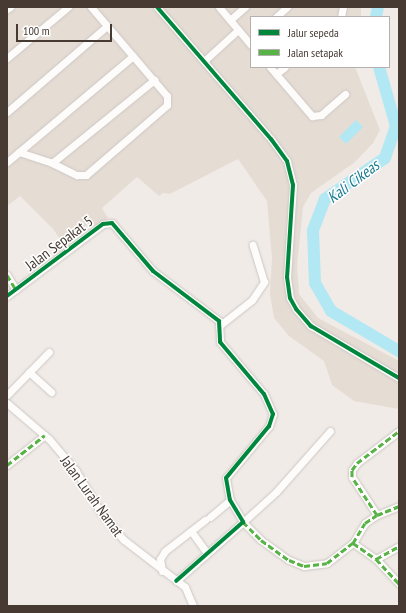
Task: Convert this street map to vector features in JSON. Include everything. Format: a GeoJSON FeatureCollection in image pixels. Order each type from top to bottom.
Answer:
{"type":"FeatureCollection","features":[{"type":"Feature","properties":{"kind":"street"},"geometry":{"type":"LineString","coordinates":[[7,58],[68,7]]}},
{"type":"Feature","properties":{"kind":"street"},"geometry":{"type":"LineString","coordinates":[[19,152],[52,163],[77,175],[86,175],[167,105],[167,96],[91,7]]}},
{"type":"Feature","properties":{"kind":"street"},"geometry":{"type":"LineString","coordinates":[[157,7],[271,138],[287,161],[293,185],[287,277],[290,298],[296,309],[311,326],[399,378]]}},
{"type":"Feature","properties":{"kind":"street"},"geometry":{"type":"LineString","coordinates":[[219,7],[238,30],[250,41]]}},
{"type":"Feature","properties":{"kind":"street"},"geometry":{"type":"LineString","coordinates":[[230,20],[245,7]]}},
{"type":"Feature","properties":{"kind":"street"},"geometry":{"type":"LineString","coordinates":[[277,16],[287,7]]}},
{"type":"Feature","properties":{"kind":"street"},"geometry":{"type":"LineString","coordinates":[[7,112],[107,26]]}},
{"type":"Feature","properties":{"kind":"street"},"geometry":{"type":"LineString","coordinates":[[204,61],[238,30]]}},
{"type":"Feature","properties":{"kind":"street"},"geometry":{"type":"LineString","coordinates":[[7,162],[133,56]]}},
{"type":"Feature","properties":{"kind":"street"},"geometry":{"type":"LineString","coordinates":[[271,68],[312,116],[316,117],[345,94]]}},
{"type":"Feature","properties":{"kind":"street"},"geometry":{"type":"LineString","coordinates":[[276,74],[284,68]]}},
{"type":"Feature","properties":{"kind":"street"},"geometry":{"type":"LineString","coordinates":[[52,163],[154,80]]}},
{"type":"Feature","properties":{"kind":"street","name":"Jalan Sepakat 5"},"geometry":{"type":"LineString","coordinates":[[7,296],[103,224],[112,223],[153,271],[219,321],[220,342],[264,394],[273,414],[269,426],[229,472],[226,478],[230,500],[243,522],[261,540],[288,560],[304,566],[328,563],[353,543]]}},
{"type":"Feature","properties":{"kind":"street"},"geometry":{"type":"LineString","coordinates":[[219,326],[252,300],[264,282],[252,245]]}},
{"type":"Feature","properties":{"kind":"street"},"geometry":{"type":"LineString","coordinates":[[7,274],[16,290]]}},
{"type":"Feature","properties":{"kind":"street"},"geometry":{"type":"LineString","coordinates":[[7,394],[49,352]]}},
{"type":"Feature","properties":{"kind":"street"},"geometry":{"type":"LineString","coordinates":[[29,372],[51,392]]}},
{"type":"Feature","properties":{"kind":"street","name":"Jalan Lurah Namat"},"geometry":{"type":"LineString","coordinates":[[7,403],[45,435],[76,470],[101,513],[124,540],[162,571],[185,587],[193,606]]}},
{"type":"Feature","properties":{"kind":"street"},"geometry":{"type":"LineString","coordinates":[[176,581],[276,492],[330,431]]}},
{"type":"Feature","properties":{"kind":"street"},"geometry":{"type":"LineString","coordinates":[[377,515],[352,477],[352,470],[357,463],[399,431]]}},
{"type":"Feature","properties":{"kind":"street"},"geometry":{"type":"LineString","coordinates":[[7,465],[45,435]]}},
{"type":"Feature","properties":{"kind":"street"},"geometry":{"type":"LineString","coordinates":[[162,571],[160,559],[163,555],[230,500]]}},
{"type":"Feature","properties":{"kind":"street"},"geometry":{"type":"LineString","coordinates":[[398,508],[377,515],[365,523],[353,543],[376,559],[399,584]]}},
{"type":"Feature","properties":{"kind":"street"},"geometry":{"type":"LineString","coordinates":[[191,531],[205,550]]}},
{"type":"Feature","properties":{"kind":"street"},"geometry":{"type":"LineString","coordinates":[[376,559],[399,546]]}},
{"type":"Feature","properties":{"kind":"shaded area"},"geometry":{"type":"Polygon","coordinates":[[[7,7],[361,7],[361,16],[250,16],[250,68],[355,68],[380,130],[373,143],[355,162],[311,193],[303,207],[297,266],[299,294],[318,318],[399,361],[399,409],[354,401],[332,385],[324,361],[289,336],[274,318],[270,294],[272,258],[267,201],[238,159],[170,194],[163,193],[159,196],[137,177],[102,208],[108,218],[97,227],[92,222],[65,246],[53,229],[20,196],[7,206],[7,7]]]}},
{"type":"Feature","properties":{"kind":"water"},"geometry":{"type":"Polygon","coordinates":[[[356,120],[363,127],[346,144],[339,137],[356,120]]]}},
{"type":"Feature","properties":{"kind":"waterway","name":"Kali Cikeas"},"geometry":{"type":"LineString","coordinates":[[376,16],[378,7]]}},
{"type":"Feature","properties":{"kind":"waterway","name":"Kali Cikeas"},"geometry":{"type":"LineString","coordinates":[[379,68],[396,126],[385,158],[325,199],[313,231],[315,283],[331,311],[399,351]]}},
{"type":"Feature","properties":{"kind":"marked path"},"geometry":{"type":"LineString","coordinates":[[7,275],[16,290]]}},
{"type":"Feature","properties":{"kind":"marked path"},"geometry":{"type":"LineString","coordinates":[[353,543],[365,523],[377,515],[352,477],[352,470],[357,463],[399,431]]}},
{"type":"Feature","properties":{"kind":"marked path"},"geometry":{"type":"LineString","coordinates":[[7,465],[45,435]]}},
{"type":"Feature","properties":{"kind":"marked path"},"geometry":{"type":"LineString","coordinates":[[377,515],[399,506]]}},
{"type":"Feature","properties":{"kind":"marked path"},"geometry":{"type":"LineString","coordinates":[[243,522],[261,540],[289,560],[304,566],[327,563],[353,543],[376,559],[399,584]]}},
{"type":"Feature","properties":{"kind":"marked path"},"geometry":{"type":"LineString","coordinates":[[376,559],[399,546]]}},
{"type":"Feature","properties":{"kind":"cycle path"},"geometry":{"type":"LineString","coordinates":[[157,7],[271,139],[287,161],[293,185],[287,277],[290,298],[296,309],[311,326],[399,378]]}},
{"type":"Feature","properties":{"kind":"cycle path"},"geometry":{"type":"LineString","coordinates":[[7,296],[103,224],[112,223],[153,271],[219,321],[220,342],[264,394],[273,414],[269,426],[226,478],[230,500],[243,522],[176,581]]}}]}
